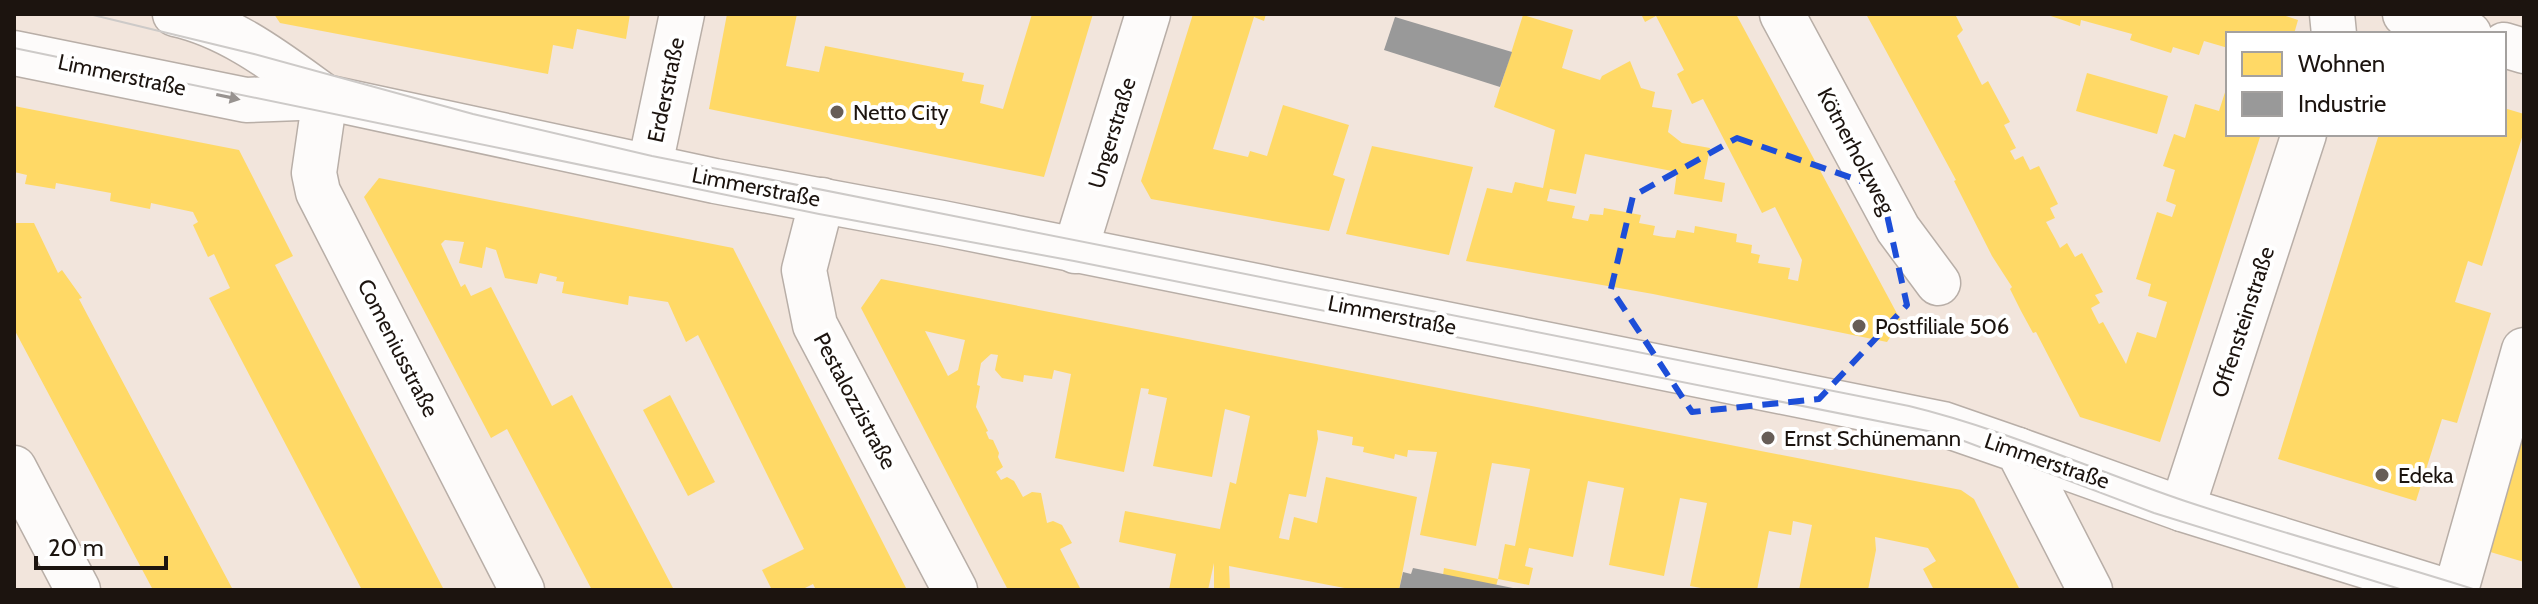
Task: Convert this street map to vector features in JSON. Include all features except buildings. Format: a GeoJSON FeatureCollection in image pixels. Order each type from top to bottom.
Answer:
{"type":"FeatureCollection","features":[{"type":"Feature","properties":{"kind":"street","name":"Limmerstraße"},"geometry":{"type":"LineString","coordinates":[[175,14],[224,23],[325,97]]}},
{"type":"Feature","properties":{"kind":"street","name":"Erderstraße"},"geometry":{"type":"LineString","coordinates":[[650,165],[682,14]]}},
{"type":"Feature","properties":{"kind":"street","name":"Ungerstraße"},"geometry":{"type":"LineString","coordinates":[[1075,251],[1148,14]]}},
{"type":"Feature","properties":{"kind":"street","name":"Kötnerholzweg"},"geometry":{"type":"LineString","coordinates":[[1782,14],[1898,229],[1938,283]]}},
{"type":"Feature","properties":{"kind":"street"},"geometry":{"type":"LineString","coordinates":[[2405,14],[2463,32]]}},
{"type":"Feature","properties":{"kind":"street","name":"Limmerstraße"},"geometry":{"type":"LineString","coordinates":[[14,53],[246,100],[325,97],[715,181],[1943,424],[2171,505],[2443,590]]}},
{"type":"Feature","properties":{"kind":"street","name":"Comeniusstraße"},"geometry":{"type":"LineString","coordinates":[[325,97],[314,173],[318,192],[522,590]]}},
{"type":"Feature","properties":{"kind":"street","name":"Offensteinstraße"},"geometry":{"type":"LineString","coordinates":[[2171,505],[2207,431],[2303,136]]}},
{"type":"Feature","properties":{"kind":"street","name":"Pestalozzistraße"},"geometry":{"type":"LineString","coordinates":[[822,200],[804,270],[815,325],[955,590]]}},
{"type":"Feature","properties":{"kind":"street"},"geometry":{"type":"LineString","coordinates":[[2456,590],[2524,350]]}},
{"type":"Feature","properties":{"kind":"street"},"geometry":{"type":"LineString","coordinates":[[2018,450],[2090,590]]}},
{"type":"Feature","properties":{"kind":"street"},"geometry":{"type":"LineString","coordinates":[[14,468],[78,590]]}},
{"type":"Feature","properties":{"kind":"highlighted area"},"geometry":{"type":"Polygon","coordinates":[[[1737,138],[1881,188],[1907,305],[1819,399],[1692,412],[1611,289],[1633,196],[1737,138]]]}},
{"type":"Feature","properties":{"kind":"tram line"},"geometry":{"type":"LineString","coordinates":[[89,14],[254,54],[473,114],[652,156],[1909,406],[2014,438],[2221,513],[2476,590]]}},
{"type":"Feature","properties":{"kind":"tram line"},"geometry":{"type":"LineString","coordinates":[[14,48],[819,214],[1074,261],[1928,431],[1956,438],[2154,513],[2403,590]]}},
{"type":"Feature","properties":{"kind":"place","name":"Netto City"},"geometry":{"type":"Point","coordinates":[837,112]}},
{"type":"Feature","properties":{"kind":"place","name":"Postfiliale 506"},"geometry":{"type":"Point","coordinates":[1859,326]}},
{"type":"Feature","properties":{"kind":"place","name":"Ernst Schünemann"},"geometry":{"type":"Point","coordinates":[1768,438]}},
{"type":"Feature","properties":{"kind":"place","name":"Edeka"},"geometry":{"type":"Point","coordinates":[2382,475]}}]}
